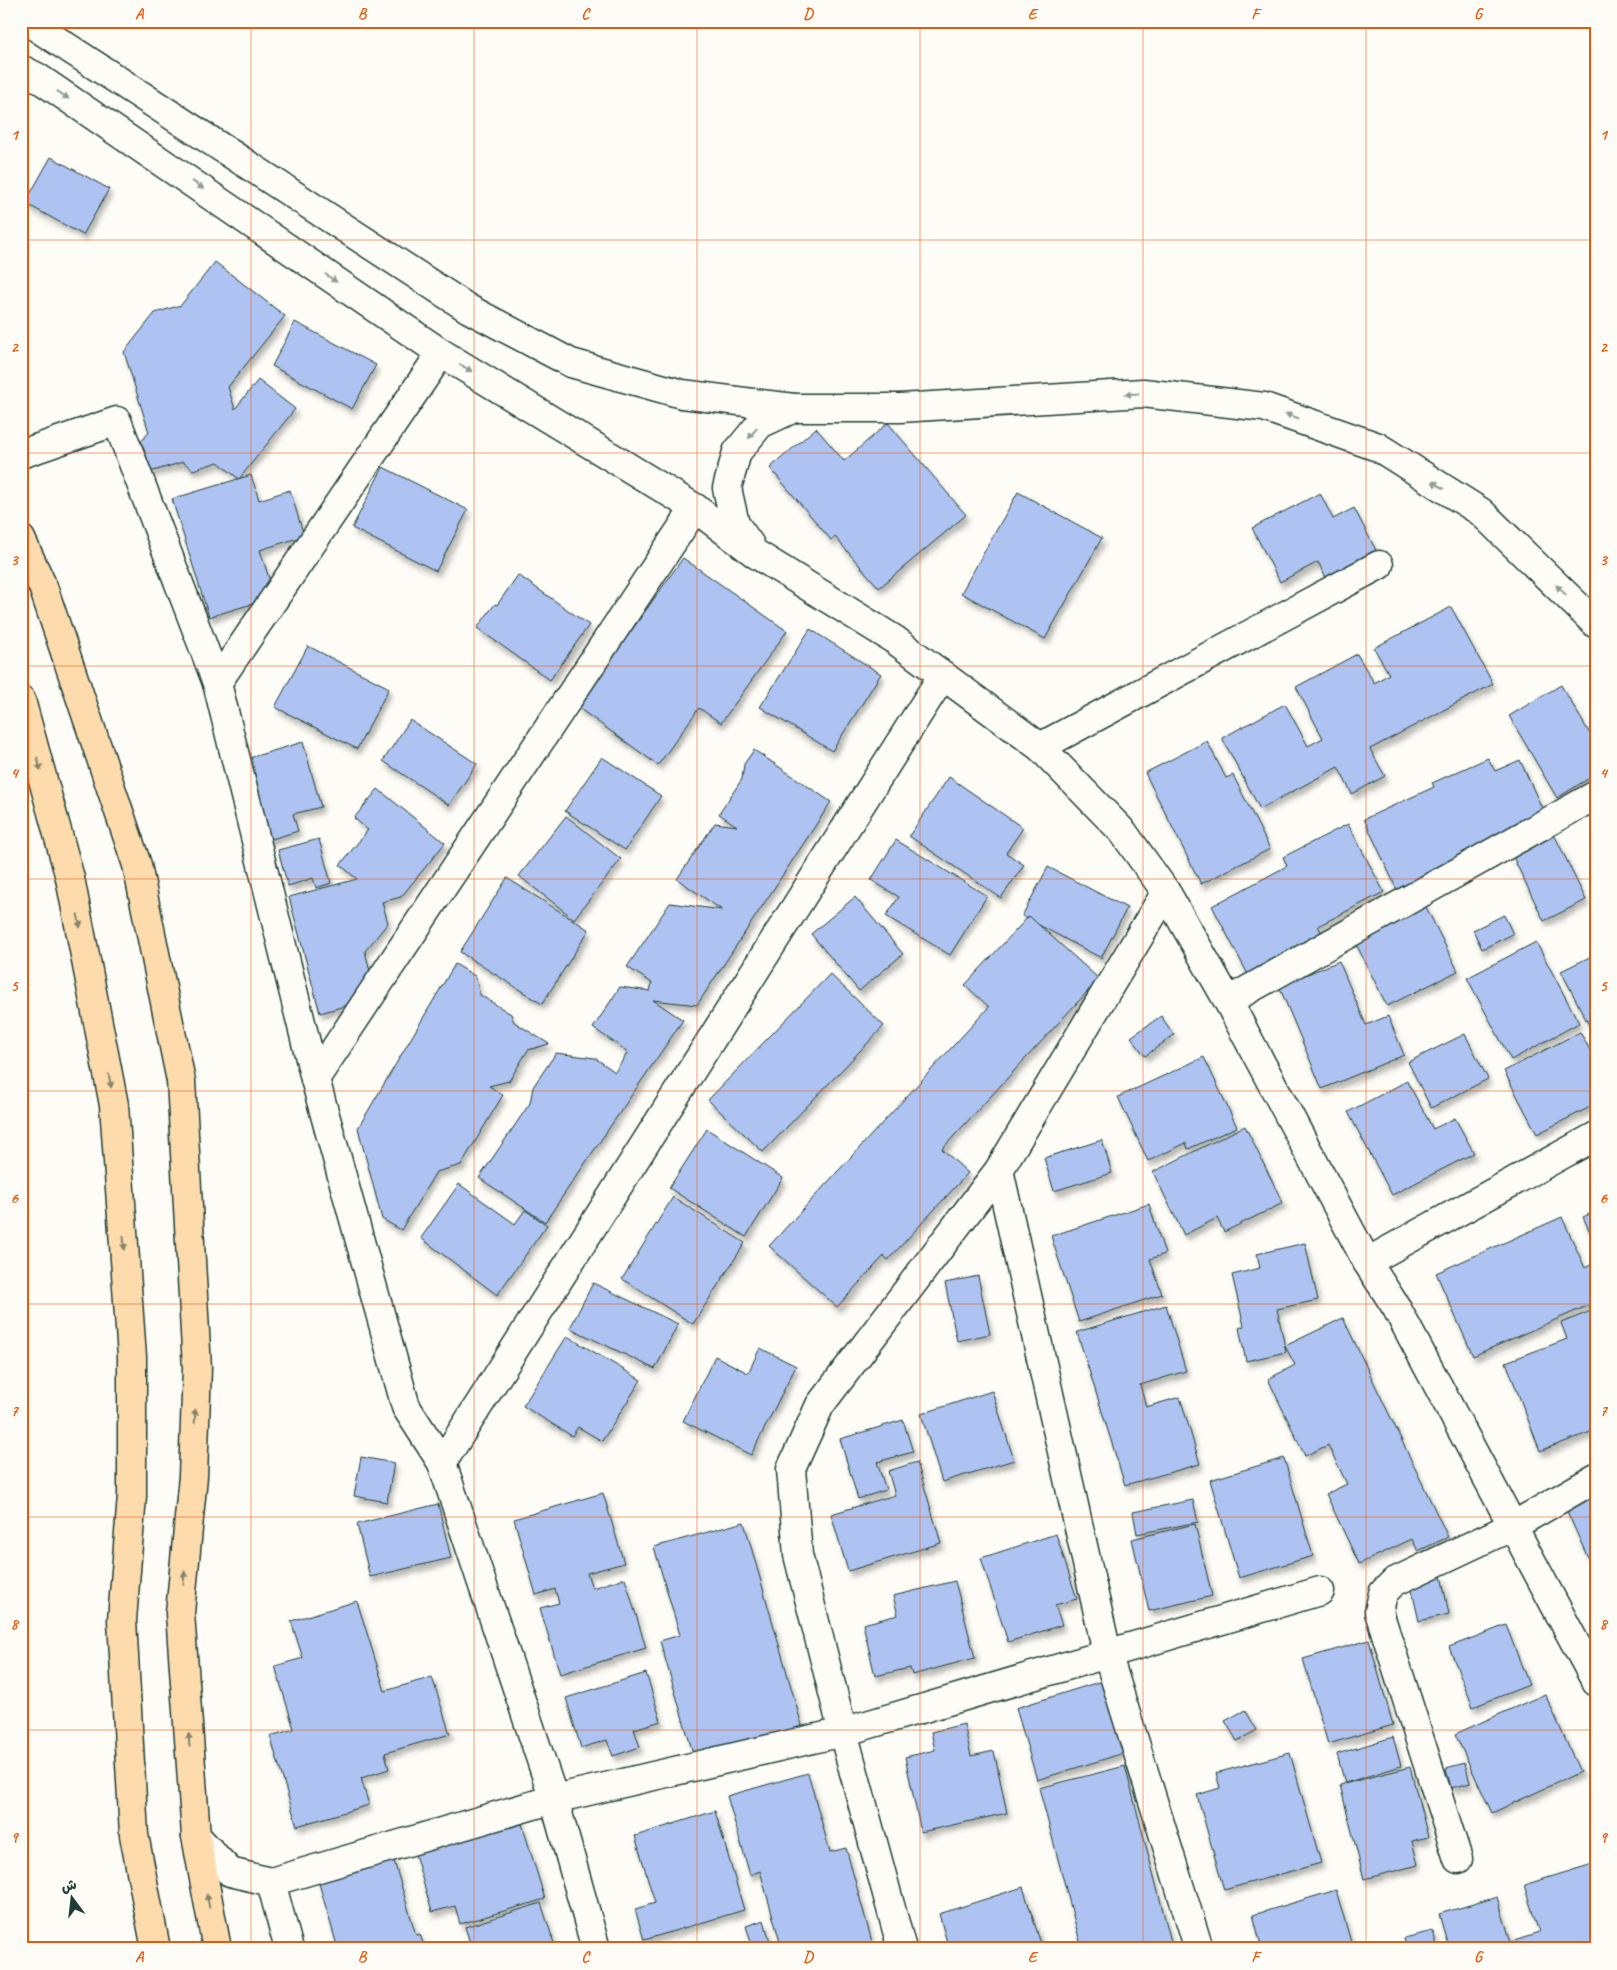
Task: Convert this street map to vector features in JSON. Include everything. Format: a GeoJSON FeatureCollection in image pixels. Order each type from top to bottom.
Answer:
{"type":"FeatureCollection","features":[{"type":"Feature","properties":{"kind":"highway"},"geometry":{"type":"LineString","coordinates":[[21,539],[44,587],[137,865],[181,1081],[197,1368],[193,1476],[180,1613],[196,1836],[217,1949]]}},
{"type":"Feature","properties":{"kind":"highway"},"geometry":{"type":"LineString","coordinates":[[21,700],[70,878],[114,1105],[132,1358],[132,1496],[122,1620],[134,1835],[156,1949]]}},
{"type":"Feature","properties":{"kind":"street"},"geometry":{"type":"LineString","coordinates":[[27,21],[469,309],[571,363],[682,394],[794,408],[900,408],[1143,393],[1264,407],[1378,447],[1481,512],[1596,624]]}},
{"type":"Feature","properties":{"kind":"street"},"geometry":{"type":"LineString","coordinates":[[21,69],[37,77],[441,353],[695,508],[756,554],[895,640],[1040,747],[1123,832],[1166,892],[1228,1001],[1367,1262],[1396,1307],[1596,1682]]}},
{"type":"Feature","properties":{"kind":"street"},"geometry":{"type":"LineString","coordinates":[[217,683],[441,353]]}},
{"type":"Feature","properties":{"kind":"street"},"geometry":{"type":"LineString","coordinates":[[756,554],[735,524],[727,488],[737,452],[760,424],[794,408]]}},
{"type":"Feature","properties":{"kind":"street"},"geometry":{"type":"LineString","coordinates":[[21,454],[117,421],[217,683],[316,1079],[406,1407],[442,1464],[554,1799],[596,1949]]}},
{"type":"Feature","properties":{"kind":"street"},"geometry":{"type":"LineString","coordinates":[[316,1079],[695,508]]}},
{"type":"Feature","properties":{"kind":"street"},"geometry":{"type":"LineString","coordinates":[[1040,747],[1379,566]]}},
{"type":"Feature","properties":{"kind":"street"},"geometry":{"type":"LineString","coordinates":[[442,1464],[943,675]]}},
{"type":"Feature","properties":{"kind":"street"},"geometry":{"type":"LineString","coordinates":[[1228,1001],[1596,795]]}},
{"type":"Feature","properties":{"kind":"street"},"geometry":{"type":"LineString","coordinates":[[902,1949],[843,1732],[798,1555],[791,1469],[820,1405],[1000,1170],[1166,892]]}},
{"type":"Feature","properties":{"kind":"street"},"geometry":{"type":"LineString","coordinates":[[1367,1262],[1596,1136]]}},
{"type":"Feature","properties":{"kind":"street"},"geometry":{"type":"LineString","coordinates":[[1000,1170],[1108,1653],[1199,1949]]}},
{"type":"Feature","properties":{"kind":"street"},"geometry":{"type":"LineString","coordinates":[[1458,1859],[1379,1612],[1383,1593],[1394,1582],[1513,1526],[1596,1478]]}},
{"type":"Feature","properties":{"kind":"street"},"geometry":{"type":"LineString","coordinates":[[196,1836],[230,1872],[271,1882],[554,1799],[843,1732],[1320,1591]]}},
{"type":"Feature","properties":{"kind":"street"},"geometry":{"type":"LineString","coordinates":[[271,1882],[289,1949]]}},
{"type":"Feature","properties":{"kind":"building"},"geometry":{"type":"Polygon","coordinates":[[[51,157],[109,189],[83,235],[25,203],[51,157]]]}},
{"type":"Feature","properties":{"kind":"building"},"geometry":{"type":"Polygon","coordinates":[[[215,262],[285,316],[228,387],[235,409],[258,380],[295,409],[239,479],[218,462],[193,470],[183,462],[150,472],[141,442],[149,432],[124,352],[155,313],[181,305],[215,262]]]}},
{"type":"Feature","properties":{"kind":"building"},"geometry":{"type":"Polygon","coordinates":[[[295,322],[376,365],[352,409],[272,366],[295,322]]]}},
{"type":"Feature","properties":{"kind":"building"},"geometry":{"type":"Polygon","coordinates":[[[888,423],[966,515],[879,588],[835,537],[831,540],[770,468],[816,428],[844,461],[888,423]]]}},
{"type":"Feature","properties":{"kind":"building"},"geometry":{"type":"Polygon","coordinates":[[[383,467],[468,510],[436,571],[352,528],[383,467]]]}},
{"type":"Feature","properties":{"kind":"building"},"geometry":{"type":"Polygon","coordinates":[[[251,475],[259,500],[290,490],[304,536],[260,550],[275,597],[209,617],[172,499],[251,475]]]}},
{"type":"Feature","properties":{"kind":"building"},"geometry":{"type":"Polygon","coordinates":[[[1018,492],[1102,538],[1045,639],[961,593],[1018,492]]]}},
{"type":"Feature","properties":{"kind":"building"},"geometry":{"type":"Polygon","coordinates":[[[1320,493],[1333,519],[1354,508],[1378,554],[1327,580],[1318,562],[1280,582],[1252,528],[1320,493]]]}},
{"type":"Feature","properties":{"kind":"building"},"geometry":{"type":"Polygon","coordinates":[[[683,558],[787,631],[721,723],[699,708],[658,765],[577,707],[683,558]]]}},
{"type":"Feature","properties":{"kind":"building"},"geometry":{"type":"Polygon","coordinates":[[[518,575],[589,625],[550,680],[477,628],[495,604],[497,605],[518,575]]]}},
{"type":"Feature","properties":{"kind":"building"},"geometry":{"type":"Polygon","coordinates":[[[1451,607],[1493,684],[1370,749],[1385,776],[1352,794],[1338,767],[1260,809],[1222,738],[1285,704],[1308,746],[1323,738],[1296,687],[1357,654],[1374,683],[1389,674],[1374,648],[1451,607]]]}},
{"type":"Feature","properties":{"kind":"building"},"geometry":{"type":"Polygon","coordinates":[[[810,629],[881,674],[832,751],[760,707],[810,629]]]}},
{"type":"Feature","properties":{"kind":"building"},"geometry":{"type":"Polygon","coordinates":[[[308,646],[389,688],[357,749],[275,707],[308,646]]]}},
{"type":"Feature","properties":{"kind":"building"},"geometry":{"type":"Polygon","coordinates":[[[1561,685],[1596,744],[1596,774],[1557,798],[1509,716],[1561,685]]]}},
{"type":"Feature","properties":{"kind":"building"},"geometry":{"type":"Polygon","coordinates":[[[410,720],[477,764],[449,805],[383,761],[410,720]]]}},
{"type":"Feature","properties":{"kind":"building"},"geometry":{"type":"Polygon","coordinates":[[[1207,741],[1226,778],[1233,775],[1270,849],[1201,884],[1145,773],[1207,741]]]}},
{"type":"Feature","properties":{"kind":"building"},"geometry":{"type":"Polygon","coordinates":[[[303,742],[321,807],[293,814],[298,831],[262,842],[239,761],[303,742]]]}},
{"type":"Feature","properties":{"kind":"building"},"geometry":{"type":"Polygon","coordinates":[[[754,750],[831,802],[697,1005],[653,1000],[683,1020],[545,1222],[479,1178],[530,1103],[533,1087],[556,1053],[595,1058],[615,1072],[628,1052],[593,1028],[620,987],[650,991],[652,983],[627,967],[670,903],[722,910],[677,879],[715,823],[737,826],[719,814],[742,779],[744,764],[754,750]]]}},
{"type":"Feature","properties":{"kind":"building"},"geometry":{"type":"Polygon","coordinates":[[[602,757],[661,796],[625,850],[565,811],[602,757]]]}},
{"type":"Feature","properties":{"kind":"building"},"geometry":{"type":"Polygon","coordinates":[[[1488,758],[1495,771],[1520,760],[1546,817],[1398,892],[1364,819],[1434,787],[1432,783],[1488,758]]]}},
{"type":"Feature","properties":{"kind":"building"},"geometry":{"type":"Polygon","coordinates":[[[949,777],[1023,828],[1006,853],[1024,865],[1001,898],[909,836],[949,777]]]}},
{"type":"Feature","properties":{"kind":"building"},"geometry":{"type":"Polygon","coordinates":[[[378,789],[445,843],[401,897],[382,902],[388,923],[365,951],[371,976],[348,1005],[320,1013],[289,897],[357,879],[340,865],[368,830],[354,818],[378,789]]]}},
{"type":"Feature","properties":{"kind":"building"},"geometry":{"type":"Polygon","coordinates":[[[566,816],[621,859],[574,919],[519,876],[566,816]]]}},
{"type":"Feature","properties":{"kind":"building"},"geometry":{"type":"Polygon","coordinates":[[[1348,824],[1384,892],[1318,926],[1328,945],[1253,984],[1212,906],[1287,866],[1283,857],[1348,824]]]}},
{"type":"Feature","properties":{"kind":"building"},"geometry":{"type":"Polygon","coordinates":[[[1554,834],[1586,900],[1544,921],[1512,855],[1554,834]]]}},
{"type":"Feature","properties":{"kind":"building"},"geometry":{"type":"Polygon","coordinates":[[[319,839],[331,883],[316,888],[313,878],[288,886],[278,850],[319,839]]]}},
{"type":"Feature","properties":{"kind":"building"},"geometry":{"type":"Polygon","coordinates":[[[896,840],[987,896],[950,955],[886,916],[899,897],[871,880],[896,840]]]}},
{"type":"Feature","properties":{"kind":"building"},"geometry":{"type":"Polygon","coordinates":[[[1048,867],[1127,908],[1101,958],[1022,916],[1048,867]]]}},
{"type":"Feature","properties":{"kind":"building"},"geometry":{"type":"Polygon","coordinates":[[[507,878],[589,930],[542,1004],[460,952],[507,878]]]}},
{"type":"Feature","properties":{"kind":"building"},"geometry":{"type":"Polygon","coordinates":[[[855,897],[903,954],[859,991],[811,934],[855,897]]]}},
{"type":"Feature","properties":{"kind":"building"},"geometry":{"type":"Polygon","coordinates":[[[1423,901],[1458,971],[1387,1006],[1352,936],[1423,901]]]}},
{"type":"Feature","properties":{"kind":"building"},"geometry":{"type":"Polygon","coordinates":[[[1504,915],[1513,934],[1482,949],[1473,930],[1504,915]]]}},
{"type":"Feature","properties":{"kind":"building"},"geometry":{"type":"Polygon","coordinates":[[[1029,916],[1099,979],[942,1149],[968,1173],[888,1260],[884,1256],[837,1307],[769,1246],[989,1007],[965,985],[1029,916]]]}},
{"type":"Feature","properties":{"kind":"building"},"geometry":{"type":"Polygon","coordinates":[[[1536,942],[1579,1023],[1511,1060],[1467,978],[1536,942]]]}},
{"type":"Feature","properties":{"kind":"building"},"geometry":{"type":"Polygon","coordinates":[[[1596,954],[1596,1039],[1561,971],[1596,954]]]}},
{"type":"Feature","properties":{"kind":"building"},"geometry":{"type":"Polygon","coordinates":[[[1339,961],[1366,1025],[1388,1016],[1404,1055],[1322,1089],[1279,986],[1339,961]]]}},
{"type":"Feature","properties":{"kind":"building"},"geometry":{"type":"Polygon","coordinates":[[[455,964],[475,976],[480,995],[511,1014],[514,1022],[549,1044],[528,1050],[509,1081],[489,1086],[503,1095],[461,1165],[436,1172],[401,1230],[382,1219],[358,1128],[455,964]]]}},
{"type":"Feature","properties":{"kind":"building"},"geometry":{"type":"Polygon","coordinates":[[[830,974],[884,1026],[763,1152],[708,1100],[830,974]]]}},
{"type":"Feature","properties":{"kind":"building"},"geometry":{"type":"Polygon","coordinates":[[[1161,1016],[1174,1035],[1145,1056],[1131,1037],[1161,1016]]]}},
{"type":"Feature","properties":{"kind":"building"},"geometry":{"type":"Polygon","coordinates":[[[1580,1032],[1596,1061],[1596,1104],[1537,1134],[1504,1071],[1580,1032]]]}},
{"type":"Feature","properties":{"kind":"building"},"geometry":{"type":"Polygon","coordinates":[[[1465,1034],[1488,1079],[1431,1108],[1408,1062],[1465,1034]]]}},
{"type":"Feature","properties":{"kind":"building"},"geometry":{"type":"Polygon","coordinates":[[[1204,1057],[1237,1127],[1188,1149],[1186,1143],[1148,1161],[1118,1097],[1204,1057]]]}},
{"type":"Feature","properties":{"kind":"building"},"geometry":{"type":"Polygon","coordinates":[[[1407,1081],[1433,1129],[1455,1118],[1474,1153],[1392,1195],[1348,1112],[1407,1081]]]}},
{"type":"Feature","properties":{"kind":"building"},"geometry":{"type":"Polygon","coordinates":[[[1245,1126],[1283,1203],[1224,1232],[1217,1218],[1184,1235],[1153,1172],[1245,1126]]]}},
{"type":"Feature","properties":{"kind":"building"},"geometry":{"type":"Polygon","coordinates":[[[707,1129],[783,1178],[746,1237],[669,1188],[707,1129]]]}},
{"type":"Feature","properties":{"kind":"building"},"geometry":{"type":"Polygon","coordinates":[[[1102,1140],[1112,1173],[1054,1191],[1044,1158],[1102,1140]]]}},
{"type":"Feature","properties":{"kind":"building"},"geometry":{"type":"Polygon","coordinates":[[[459,1184],[515,1224],[525,1210],[547,1225],[497,1295],[421,1238],[459,1184]]]}},
{"type":"Feature","properties":{"kind":"building"},"geometry":{"type":"Polygon","coordinates":[[[673,1197],[745,1243],[693,1324],[622,1279],[673,1197]]]}},
{"type":"Feature","properties":{"kind":"building"},"geometry":{"type":"Polygon","coordinates":[[[1149,1204],[1165,1254],[1150,1259],[1162,1294],[1079,1322],[1051,1236],[1149,1204]]]}},
{"type":"Feature","properties":{"kind":"building"},"geometry":{"type":"Polygon","coordinates":[[[1596,1211],[1596,1245],[1583,1217],[1596,1211]]]}},
{"type":"Feature","properties":{"kind":"building"},"geometry":{"type":"Polygon","coordinates":[[[1562,1217],[1585,1268],[1596,1262],[1596,1302],[1473,1356],[1436,1273],[1562,1217]]]}},
{"type":"Feature","properties":{"kind":"building"},"geometry":{"type":"Polygon","coordinates":[[[1305,1243],[1318,1300],[1277,1309],[1286,1352],[1246,1361],[1239,1328],[1244,1326],[1232,1275],[1260,1268],[1257,1254],[1305,1243]]]}},
{"type":"Feature","properties":{"kind":"building"},"geometry":{"type":"Polygon","coordinates":[[[978,1276],[990,1334],[957,1341],[945,1283],[978,1276]]]}},
{"type":"Feature","properties":{"kind":"building"},"geometry":{"type":"Polygon","coordinates":[[[593,1283],[678,1324],[655,1369],[570,1328],[593,1283]]]}},
{"type":"Feature","properties":{"kind":"building"},"geometry":{"type":"Polygon","coordinates":[[[1166,1305],[1186,1371],[1140,1385],[1146,1407],[1180,1397],[1200,1464],[1125,1485],[1077,1332],[1166,1305]]]}},
{"type":"Feature","properties":{"kind":"building"},"geometry":{"type":"Polygon","coordinates":[[[1596,1309],[1596,1430],[1540,1451],[1506,1362],[1567,1339],[1561,1323],[1596,1309]]]}},
{"type":"Feature","properties":{"kind":"building"},"geometry":{"type":"Polygon","coordinates":[[[1343,1318],[1448,1537],[1418,1551],[1412,1539],[1359,1564],[1326,1494],[1347,1484],[1328,1445],[1305,1456],[1268,1379],[1295,1365],[1285,1346],[1343,1318]]]}},
{"type":"Feature","properties":{"kind":"building"},"geometry":{"type":"Polygon","coordinates":[[[567,1336],[641,1380],[602,1441],[578,1427],[572,1436],[523,1406],[567,1336]]]}},
{"type":"Feature","properties":{"kind":"building"},"geometry":{"type":"Polygon","coordinates":[[[760,1348],[796,1366],[751,1455],[683,1421],[715,1356],[748,1373],[760,1348]]]}},
{"type":"Feature","properties":{"kind":"building"},"geometry":{"type":"Polygon","coordinates":[[[992,1391],[1014,1460],[942,1482],[921,1414],[992,1391]]]}},
{"type":"Feature","properties":{"kind":"building"},"geometry":{"type":"Polygon","coordinates":[[[903,1420],[913,1452],[877,1462],[886,1490],[858,1499],[840,1439],[903,1420]]]}},
{"type":"Feature","properties":{"kind":"building"},"geometry":{"type":"Polygon","coordinates":[[[361,1457],[394,1463],[387,1502],[354,1496],[361,1457]]]}},
{"type":"Feature","properties":{"kind":"building"},"geometry":{"type":"Polygon","coordinates":[[[1284,1458],[1313,1556],[1239,1578],[1210,1480],[1284,1458]]]}},
{"type":"Feature","properties":{"kind":"building"},"geometry":{"type":"Polygon","coordinates":[[[917,1462],[941,1543],[848,1571],[831,1514],[895,1495],[888,1471],[917,1462]]]}},
{"type":"Feature","properties":{"kind":"building"},"geometry":{"type":"Polygon","coordinates":[[[1596,1486],[1596,1576],[1562,1500],[1596,1486]]]}},
{"type":"Feature","properties":{"kind":"building"},"geometry":{"type":"Polygon","coordinates":[[[603,1493],[624,1563],[587,1573],[592,1588],[625,1578],[646,1648],[560,1674],[540,1608],[559,1603],[555,1589],[536,1595],[514,1519],[603,1493]]]}},
{"type":"Feature","properties":{"kind":"building"},"geometry":{"type":"Polygon","coordinates":[[[1193,1500],[1198,1522],[1137,1534],[1133,1512],[1193,1500]]]}},
{"type":"Feature","properties":{"kind":"building"},"geometry":{"type":"Polygon","coordinates":[[[438,1504],[451,1558],[370,1577],[357,1524],[438,1504]]]}},
{"type":"Feature","properties":{"kind":"building"},"geometry":{"type":"Polygon","coordinates":[[[744,1522],[803,1729],[695,1760],[660,1641],[680,1635],[654,1547],[744,1522]]]}},
{"type":"Feature","properties":{"kind":"building"},"geometry":{"type":"Polygon","coordinates":[[[1195,1524],[1212,1596],[1149,1611],[1132,1539],[1195,1524]]]}},
{"type":"Feature","properties":{"kind":"building"},"geometry":{"type":"Polygon","coordinates":[[[1056,1534],[1077,1599],[1055,1605],[1062,1625],[1008,1642],[981,1558],[1056,1534]]]}},
{"type":"Feature","properties":{"kind":"building"},"geometry":{"type":"Polygon","coordinates":[[[1441,1575],[1449,1614],[1419,1621],[1410,1582],[1441,1575]]]}},
{"type":"Feature","properties":{"kind":"building"},"geometry":{"type":"Polygon","coordinates":[[[955,1581],[975,1658],[912,1675],[910,1668],[875,1676],[863,1624],[898,1615],[893,1596],[955,1581]]]}},
{"type":"Feature","properties":{"kind":"building"},"geometry":{"type":"Polygon","coordinates":[[[357,1601],[385,1691],[432,1677],[450,1734],[385,1753],[389,1769],[361,1778],[369,1805],[297,1826],[270,1736],[294,1729],[275,1666],[303,1658],[291,1621],[357,1601]]]}},
{"type":"Feature","properties":{"kind":"building"},"geometry":{"type":"Polygon","coordinates":[[[1506,1625],[1529,1685],[1473,1707],[1449,1647],[1506,1625]]]}},
{"type":"Feature","properties":{"kind":"building"},"geometry":{"type":"Polygon","coordinates":[[[1369,1640],[1393,1725],[1328,1744],[1303,1659],[1369,1640]]]}},
{"type":"Feature","properties":{"kind":"building"},"geometry":{"type":"Polygon","coordinates":[[[646,1673],[661,1721],[634,1729],[640,1747],[613,1756],[607,1740],[581,1748],[566,1698],[646,1673]]]}},
{"type":"Feature","properties":{"kind":"building"},"geometry":{"type":"Polygon","coordinates":[[[1102,1681],[1124,1753],[1037,1780],[1016,1708],[1102,1681]]]}},
{"type":"Feature","properties":{"kind":"building"},"geometry":{"type":"Polygon","coordinates":[[[1545,1694],[1580,1772],[1492,1813],[1455,1734],[1545,1694]]]}},
{"type":"Feature","properties":{"kind":"building"},"geometry":{"type":"Polygon","coordinates":[[[1245,1710],[1257,1730],[1237,1741],[1225,1721],[1245,1710]]]}},
{"type":"Feature","properties":{"kind":"building"},"geometry":{"type":"Polygon","coordinates":[[[964,1724],[971,1756],[994,1751],[1007,1813],[921,1832],[905,1757],[935,1750],[931,1732],[964,1724]]]}},
{"type":"Feature","properties":{"kind":"building"},"geometry":{"type":"Polygon","coordinates":[[[1393,1737],[1401,1766],[1345,1783],[1337,1754],[1393,1737]]]}},
{"type":"Feature","properties":{"kind":"building"},"geometry":{"type":"Polygon","coordinates":[[[1290,1753],[1321,1863],[1224,1890],[1197,1795],[1220,1788],[1216,1773],[1290,1753]]]}},
{"type":"Feature","properties":{"kind":"building"},"geometry":{"type":"Polygon","coordinates":[[[1465,1763],[1470,1783],[1451,1788],[1446,1768],[1465,1763]]]}},
{"type":"Feature","properties":{"kind":"building"},"geometry":{"type":"Polygon","coordinates":[[[1125,1766],[1173,1949],[1082,1949],[1039,1788],[1125,1766]]]}},
{"type":"Feature","properties":{"kind":"building"},"geometry":{"type":"Polygon","coordinates":[[[1410,1767],[1428,1837],[1412,1841],[1418,1865],[1364,1879],[1340,1785],[1410,1767]]]}},
{"type":"Feature","properties":{"kind":"building"},"geometry":{"type":"Polygon","coordinates":[[[808,1773],[830,1852],[846,1848],[874,1949],[782,1949],[760,1871],[750,1875],[727,1796],[808,1773]]]}},
{"type":"Feature","properties":{"kind":"building"},"geometry":{"type":"Polygon","coordinates":[[[715,1811],[744,1910],[644,1940],[635,1909],[655,1903],[635,1836],[715,1811]]]}},
{"type":"Feature","properties":{"kind":"building"},"geometry":{"type":"Polygon","coordinates":[[[519,1814],[545,1899],[460,1924],[455,1906],[432,1912],[408,1830],[519,1814]]]}},
{"type":"Feature","properties":{"kind":"building"},"geometry":{"type":"Polygon","coordinates":[[[391,1851],[416,1935],[420,1934],[425,1949],[338,1949],[316,1873],[391,1851]]]}},
{"type":"Feature","properties":{"kind":"building"},"geometry":{"type":"Polygon","coordinates":[[[1596,1863],[1596,1949],[1562,1949],[1561,1946],[1553,1949],[1449,1949],[1439,1914],[1497,1897],[1511,1942],[1539,1933],[1524,1885],[1596,1863]]]}},
{"type":"Feature","properties":{"kind":"building"},"geometry":{"type":"Polygon","coordinates":[[[1023,1887],[1042,1947],[949,1949],[939,1914],[1023,1887]]]}},
{"type":"Feature","properties":{"kind":"building"},"geometry":{"type":"Polygon","coordinates":[[[1336,1890],[1353,1949],[1262,1949],[1253,1915],[1336,1890]]]}},
{"type":"Feature","properties":{"kind":"building"},"geometry":{"type":"Polygon","coordinates":[[[541,1903],[556,1949],[472,1949],[465,1927],[541,1903]]]}},
{"type":"Feature","properties":{"kind":"building"},"geometry":{"type":"Polygon","coordinates":[[[764,1920],[772,1949],[753,1949],[746,1926],[764,1920]]]}},
{"type":"Feature","properties":{"kind":"building"},"geometry":{"type":"Polygon","coordinates":[[[1433,1931],[1438,1949],[1407,1949],[1404,1938],[1433,1931]]]}}]}
